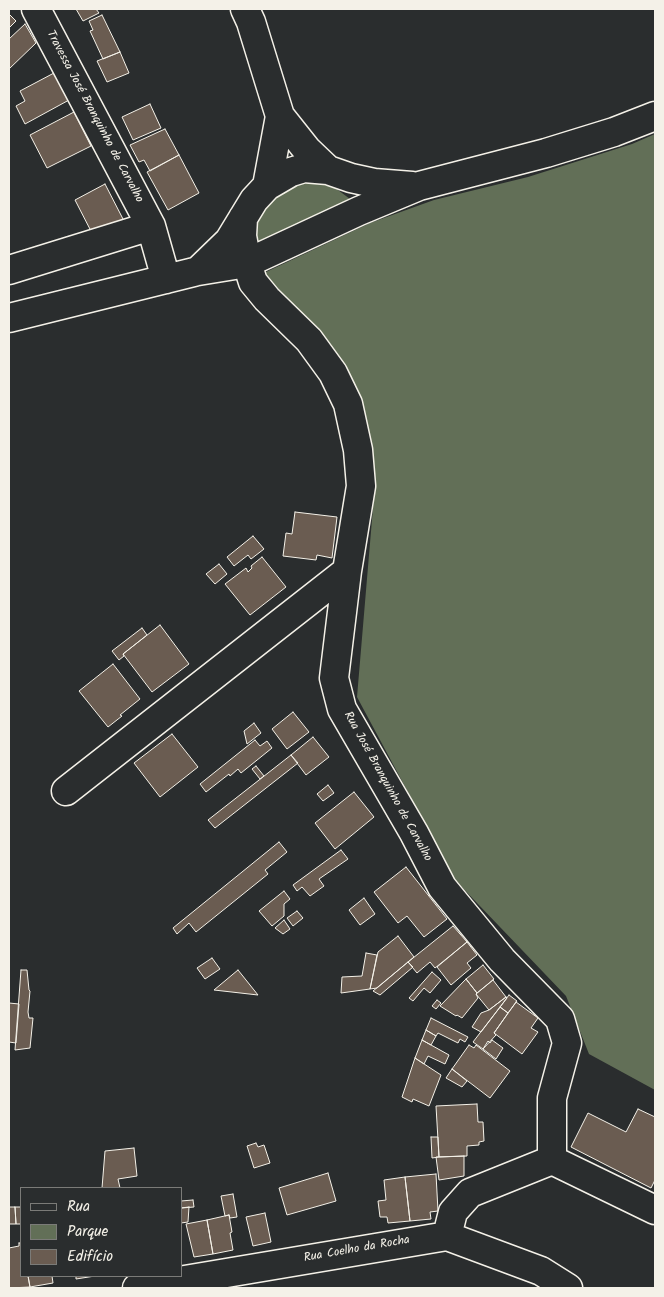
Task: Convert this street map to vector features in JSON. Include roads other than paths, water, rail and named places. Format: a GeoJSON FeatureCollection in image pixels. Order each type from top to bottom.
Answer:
{"type":"FeatureCollection","features":[{"type":"Feature","properties":{"kind":"street","name":"Travessa José Branquinho de Carvalho"},"geometry":{"type":"LineString","coordinates":[[36,9],[151,226]]}},
{"type":"Feature","properties":{"kind":"street"},"geometry":{"type":"LineString","coordinates":[[245,9],[251,22],[280,116],[307,150],[358,188],[361,198],[359,211]]}},
{"type":"Feature","properties":{"kind":"street"},"geometry":{"type":"LineString","coordinates":[[267,186],[280,116]]}},
{"type":"Feature","properties":{"kind":"street"},"geometry":{"type":"LineString","coordinates":[[9,318],[198,271],[247,263],[359,211],[419,186],[546,153],[614,132],[655,116]]}},
{"type":"Feature","properties":{"kind":"street"},"geometry":{"type":"LineString","coordinates":[[198,271],[229,241],[254,200],[267,186],[290,172],[304,168],[340,174],[374,184],[419,186]]}},
{"type":"Feature","properties":{"kind":"street","name":"Rua José Branquinho de Carvalho"},"geometry":{"type":"LineString","coordinates":[[243,218],[242,236],[247,263],[254,282],[267,300],[309,340],[333,373],[348,404],[358,450],[362,486],[347,571],[334,678],[342,709],[414,832],[442,887],[502,960],[560,1020],[567,1043],[552,1098],[552,1160]]}},
{"type":"Feature","properties":{"kind":"street"},"geometry":{"type":"LineString","coordinates":[[9,270],[151,226],[166,279]]}},
{"type":"Feature","properties":{"kind":"street"},"geometry":{"type":"LineString","coordinates":[[66,791],[347,571]]}},
{"type":"Feature","properties":{"kind":"street"},"geometry":{"type":"LineString","coordinates":[[447,1236],[453,1212],[470,1193],[552,1160],[655,1210]]}},
{"type":"Feature","properties":{"kind":"street","name":"Rua Coelho da Rocha"},"geometry":{"type":"LineString","coordinates":[[137,1288],[447,1236],[541,1271],[568,1288]]}}]}
